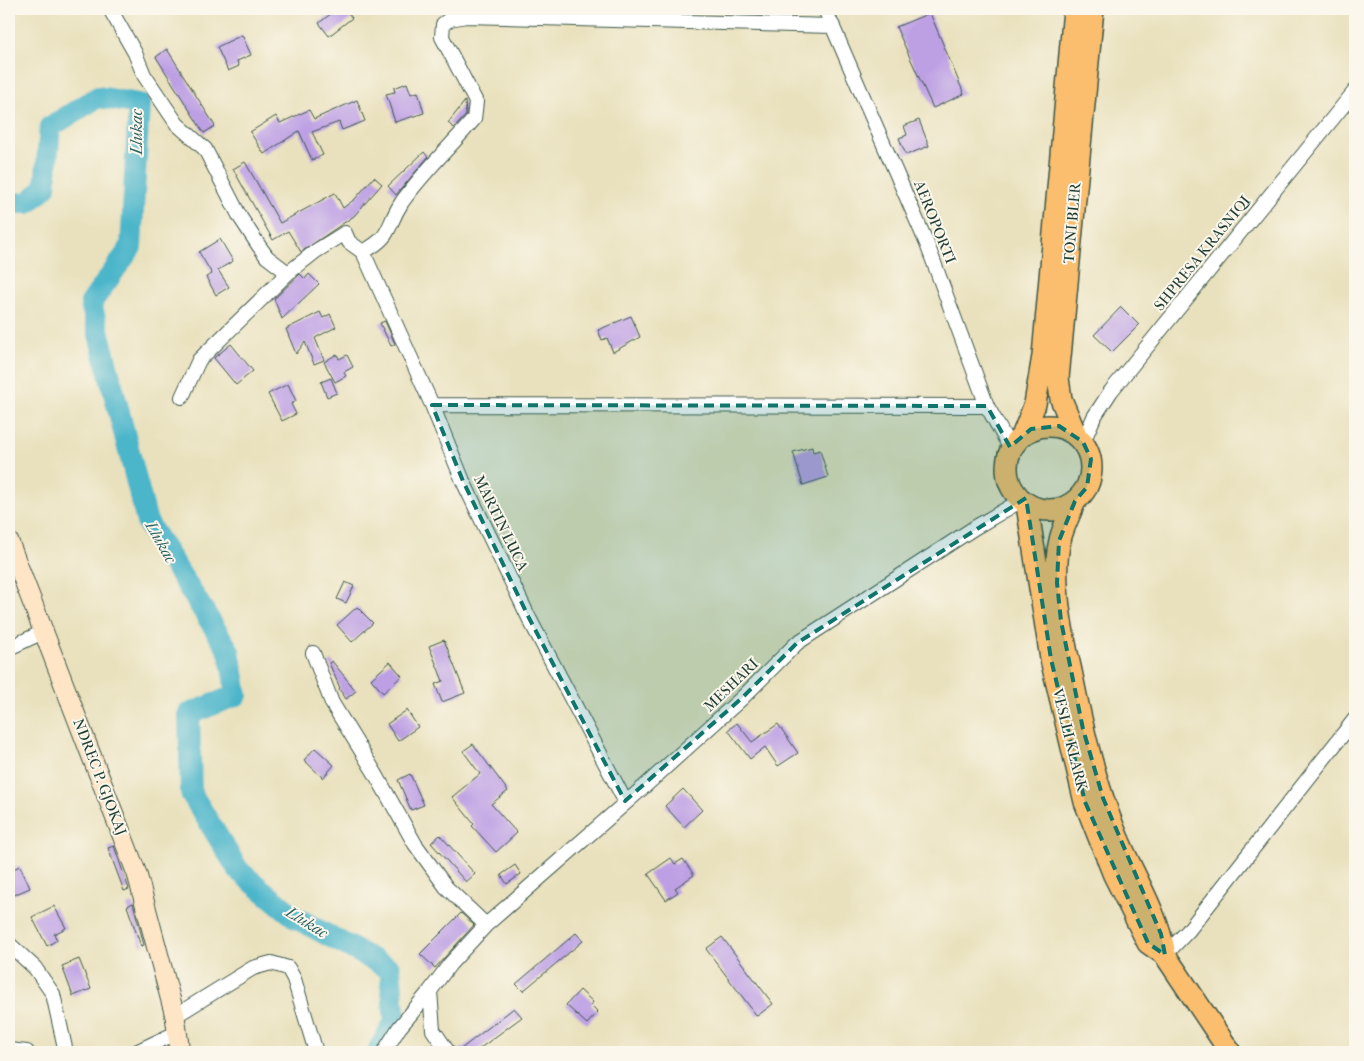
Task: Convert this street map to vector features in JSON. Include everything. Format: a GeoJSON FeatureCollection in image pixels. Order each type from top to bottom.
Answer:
{"type":"FeatureCollection","features":[{"type":"Feature","properties":{"kind":"main road","name":"TONI BLER"},"geometry":{"type":"LineString","coordinates":[[1017,441],[1036,404],[1043,356],[1074,9]]}},
{"type":"Feature","properties":{"kind":"main road","name":"TONI BLER"},"geometry":{"type":"LineString","coordinates":[[1079,438],[1061,399],[1058,378],[1092,9]]}},
{"type":"Feature","properties":{"kind":"main road"},"geometry":{"type":"LineString","coordinates":[[1050,425],[1068,430],[1079,438],[1088,450],[1092,468],[1087,487],[1075,501],[1058,509],[1048,510],[1025,503],[1015,494],[1007,476],[1006,467],[1017,441],[1040,426],[1050,425]]}},
{"type":"Feature","properties":{"kind":"main road","name":"VESLLI KLARK"},"geometry":{"type":"LineString","coordinates":[[1075,501],[1059,541],[1058,574],[1061,621],[1083,729],[1103,798],[1120,842],[1161,934],[1165,955]]}},
{"type":"Feature","properties":{"kind":"main road","name":"VESLLI KLARK"},"geometry":{"type":"LineString","coordinates":[[1025,503],[1033,528],[1051,659],[1085,802],[1114,874],[1148,942],[1165,955],[1230,1052]]}},
{"type":"Feature","properties":{"kind":"street"},"geometry":{"type":"LineString","coordinates":[[110,9],[135,53],[144,75],[177,124],[205,149],[240,217],[254,239],[267,257],[288,273],[199,360],[182,397]]}},
{"type":"Feature","properties":{"kind":"street","name":"AEROPORTI"},"geometry":{"type":"LineString","coordinates":[[825,9],[927,244],[987,406],[1017,441]]}},
{"type":"Feature","properties":{"kind":"street"},"geometry":{"type":"LineString","coordinates":[[362,252],[376,246],[386,236],[402,203],[474,119],[476,102],[442,36],[443,24],[450,19],[466,16],[834,26]]}},
{"type":"Feature","properties":{"kind":"street","name":"SHPRESA KRASNIQI"},"geometry":{"type":"LineString","coordinates":[[1079,438],[1111,391],[1355,91]]}},
{"type":"Feature","properties":{"kind":"street","name":"MARTIN LUCA"},"geometry":{"type":"LineString","coordinates":[[288,273],[316,251],[345,233],[349,242],[362,252],[432,405],[463,481],[516,592],[625,801]]}},
{"type":"Feature","properties":{"kind":"street"},"geometry":{"type":"LineString","coordinates":[[432,405],[987,406]]}},
{"type":"Feature","properties":{"kind":"street","name":"MESHARI"},"geometry":{"type":"LineString","coordinates":[[430,991],[450,964],[486,925],[742,698],[797,643],[974,528],[1025,503]]}},
{"type":"Feature","properties":{"kind":"street","name":"NDREC P. GJOKAJ"},"geometry":{"type":"LineString","coordinates":[[9,542],[137,874],[176,1024],[180,1052]]}},
{"type":"Feature","properties":{"kind":"street"},"geometry":{"type":"LineString","coordinates":[[9,648],[43,632]]}},
{"type":"Feature","properties":{"kind":"street"},"geometry":{"type":"LineString","coordinates":[[313,653],[332,703],[375,772],[415,844],[446,887],[486,925]]}},
{"type":"Feature","properties":{"kind":"street"},"geometry":{"type":"LineString","coordinates":[[1165,955],[1188,931],[1355,719]]}},
{"type":"Feature","properties":{"kind":"street"},"geometry":{"type":"LineString","coordinates":[[9,944],[35,968],[53,994],[66,1052]]}},
{"type":"Feature","properties":{"kind":"street"},"geometry":{"type":"LineString","coordinates":[[136,1052],[253,968],[272,963],[288,968],[294,979],[316,1052]]}},
{"type":"Feature","properties":{"kind":"street"},"geometry":{"type":"LineString","coordinates":[[384,1052],[399,1028],[430,991]]}},
{"type":"Feature","properties":{"kind":"street"},"geometry":{"type":"LineString","coordinates":[[430,991],[433,1030],[448,1052]]}},
{"type":"Feature","properties":{"kind":"street"},"geometry":{"type":"LineString","coordinates":[[9,1050],[27,1052]]}},
{"type":"Feature","properties":{"kind":"highlighted area"},"geometry":{"type":"Polygon","coordinates":[[[432,405],[987,406],[1010,447],[1031,429],[1059,426],[1083,442],[1091,459],[1087,487],[1075,501],[1059,541],[1057,583],[1061,621],[1083,729],[1103,798],[1161,934],[1165,955],[1148,943],[1085,802],[1051,659],[1026,498],[797,643],[742,698],[625,801],[529,618],[463,481],[432,405]]]}},
{"type":"Feature","properties":{"kind":"building"},"geometry":{"type":"Polygon","coordinates":[[[337,9],[345,9],[352,18],[329,36],[319,23],[337,9]]]}},
{"type":"Feature","properties":{"kind":"building"},"geometry":{"type":"Polygon","coordinates":[[[930,13],[964,94],[933,108],[896,27],[930,13]]]}},
{"type":"Feature","properties":{"kind":"building"},"geometry":{"type":"Polygon","coordinates":[[[242,35],[251,55],[237,61],[239,66],[228,71],[217,47],[242,35]]]}},
{"type":"Feature","properties":{"kind":"building"},"geometry":{"type":"Polygon","coordinates":[[[167,49],[215,126],[204,133],[156,57],[167,49]]]}},
{"type":"Feature","properties":{"kind":"building"},"geometry":{"type":"Polygon","coordinates":[[[407,83],[411,94],[418,92],[424,113],[395,122],[386,94],[395,92],[394,88],[407,83]]]}},
{"type":"Feature","properties":{"kind":"building"},"geometry":{"type":"Polygon","coordinates":[[[357,100],[365,121],[342,130],[339,122],[312,132],[323,155],[312,160],[299,131],[264,154],[250,132],[276,116],[280,123],[309,110],[314,119],[357,100]]]}},
{"type":"Feature","properties":{"kind":"building"},"geometry":{"type":"Polygon","coordinates":[[[465,101],[466,115],[454,128],[448,123],[465,101]]]}},
{"type":"Feature","properties":{"kind":"building"},"geometry":{"type":"Polygon","coordinates":[[[919,120],[929,146],[906,155],[899,138],[907,135],[904,126],[919,120]]]}},
{"type":"Feature","properties":{"kind":"building"},"geometry":{"type":"Polygon","coordinates":[[[424,152],[428,157],[396,195],[388,186],[424,152]]]}},
{"type":"Feature","properties":{"kind":"building"},"geometry":{"type":"Polygon","coordinates":[[[245,162],[280,223],[335,193],[343,208],[355,199],[374,177],[382,184],[354,216],[301,252],[288,231],[273,240],[233,169],[245,162]]]}},
{"type":"Feature","properties":{"kind":"building"},"geometry":{"type":"Polygon","coordinates":[[[220,239],[233,261],[218,270],[229,287],[216,295],[206,277],[212,274],[199,252],[220,239]]]}},
{"type":"Feature","properties":{"kind":"building"},"geometry":{"type":"Polygon","coordinates":[[[300,274],[305,279],[309,274],[319,284],[282,319],[274,299],[300,274]]]}},
{"type":"Feature","properties":{"kind":"building"},"geometry":{"type":"Polygon","coordinates":[[[1121,307],[1139,325],[1112,352],[1094,335],[1121,307]]]}},
{"type":"Feature","properties":{"kind":"building"},"geometry":{"type":"Polygon","coordinates":[[[320,312],[323,318],[330,314],[336,327],[315,338],[324,360],[314,364],[305,342],[296,354],[286,329],[320,312]]]}},
{"type":"Feature","properties":{"kind":"building"},"geometry":{"type":"Polygon","coordinates":[[[631,316],[640,337],[613,352],[607,338],[602,340],[598,330],[631,316]]]}},
{"type":"Feature","properties":{"kind":"building"},"geometry":{"type":"Polygon","coordinates":[[[385,321],[395,344],[391,346],[380,323],[385,321]]]}},
{"type":"Feature","properties":{"kind":"building"},"geometry":{"type":"Polygon","coordinates":[[[231,344],[253,371],[236,385],[214,358],[231,344]]]}},
{"type":"Feature","properties":{"kind":"building"},"geometry":{"type":"Polygon","coordinates":[[[337,354],[339,359],[347,355],[353,367],[344,372],[346,376],[335,382],[324,362],[337,354]]]}},
{"type":"Feature","properties":{"kind":"building"},"geometry":{"type":"Polygon","coordinates":[[[331,378],[337,393],[327,397],[321,382],[331,378]]]}},
{"type":"Feature","properties":{"kind":"building"},"geometry":{"type":"Polygon","coordinates":[[[288,384],[296,401],[291,404],[296,414],[282,421],[268,394],[288,384]]]}},
{"type":"Feature","properties":{"kind":"building"},"geometry":{"type":"Polygon","coordinates":[[[812,447],[813,452],[820,450],[828,477],[803,485],[793,452],[812,447]]]}},
{"type":"Feature","properties":{"kind":"building"},"geometry":{"type":"Polygon","coordinates":[[[345,582],[354,586],[346,603],[337,599],[345,582]]]}},
{"type":"Feature","properties":{"kind":"building"},"geometry":{"type":"Polygon","coordinates":[[[357,607],[373,623],[352,642],[337,625],[357,607]]]}},
{"type":"Feature","properties":{"kind":"building"},"geometry":{"type":"Polygon","coordinates":[[[444,640],[465,693],[442,702],[435,684],[443,681],[429,646],[444,640]]]}},
{"type":"Feature","properties":{"kind":"building"},"geometry":{"type":"Polygon","coordinates":[[[332,661],[356,691],[346,699],[339,689],[329,663],[332,661]]]}},
{"type":"Feature","properties":{"kind":"building"},"geometry":{"type":"Polygon","coordinates":[[[390,662],[402,676],[383,693],[371,679],[390,662]]]}},
{"type":"Feature","properties":{"kind":"building"},"geometry":{"type":"Polygon","coordinates":[[[407,710],[418,727],[398,741],[387,724],[407,710]]]}},
{"type":"Feature","properties":{"kind":"building"},"geometry":{"type":"Polygon","coordinates":[[[737,723],[752,742],[778,724],[798,753],[778,766],[765,747],[750,759],[728,730],[737,723]]]}},
{"type":"Feature","properties":{"kind":"building"},"geometry":{"type":"Polygon","coordinates":[[[473,744],[508,791],[491,804],[517,833],[496,852],[472,826],[474,824],[452,797],[480,774],[463,751],[473,744]]]}},
{"type":"Feature","properties":{"kind":"building"},"geometry":{"type":"Polygon","coordinates":[[[315,748],[334,765],[323,778],[304,760],[315,748]]]}},
{"type":"Feature","properties":{"kind":"building"},"geometry":{"type":"Polygon","coordinates":[[[410,774],[424,805],[411,810],[398,780],[410,774]]]}},
{"type":"Feature","properties":{"kind":"building"},"geometry":{"type":"Polygon","coordinates":[[[683,789],[702,810],[684,827],[665,806],[683,789]]]}},
{"type":"Feature","properties":{"kind":"building"},"geometry":{"type":"Polygon","coordinates":[[[440,835],[475,874],[466,882],[431,843],[440,835]]]}},
{"type":"Feature","properties":{"kind":"building"},"geometry":{"type":"Polygon","coordinates":[[[114,846],[129,889],[124,891],[108,848],[114,846]]]}},
{"type":"Feature","properties":{"kind":"building"},"geometry":{"type":"Polygon","coordinates":[[[671,858],[675,864],[683,859],[694,875],[675,888],[678,892],[666,900],[648,874],[671,858]]]}},
{"type":"Feature","properties":{"kind":"building"},"geometry":{"type":"Polygon","coordinates":[[[515,865],[521,874],[507,884],[501,875],[515,865]]]}},
{"type":"Feature","properties":{"kind":"building"},"geometry":{"type":"Polygon","coordinates":[[[20,866],[30,888],[9,897],[9,871],[20,866]]]}},
{"type":"Feature","properties":{"kind":"building"},"geometry":{"type":"Polygon","coordinates":[[[133,903],[144,945],[141,946],[127,906],[133,903]]]}},
{"type":"Feature","properties":{"kind":"building"},"geometry":{"type":"Polygon","coordinates":[[[54,906],[66,928],[54,934],[57,940],[47,946],[32,917],[54,906]]]}},
{"type":"Feature","properties":{"kind":"building"},"geometry":{"type":"Polygon","coordinates":[[[461,913],[474,925],[435,968],[420,954],[461,913]]]}},
{"type":"Feature","properties":{"kind":"building"},"geometry":{"type":"Polygon","coordinates":[[[576,933],[583,941],[523,991],[516,984],[576,933]]]}},
{"type":"Feature","properties":{"kind":"building"},"geometry":{"type":"Polygon","coordinates":[[[722,937],[773,1004],[757,1016],[706,949],[722,937]]]}},
{"type":"Feature","properties":{"kind":"building"},"geometry":{"type":"Polygon","coordinates":[[[79,959],[91,989],[73,996],[62,966],[79,959]]]}},
{"type":"Feature","properties":{"kind":"building"},"geometry":{"type":"Polygon","coordinates":[[[580,990],[593,1002],[591,1005],[598,1012],[587,1024],[566,1005],[580,990]]]}},
{"type":"Feature","properties":{"kind":"building"},"geometry":{"type":"Polygon","coordinates":[[[514,1008],[522,1017],[475,1052],[457,1052],[514,1008]]]}},
{"type":"Feature","properties":{"kind":"waterway","name":"Llukac"},"geometry":{"type":"LineString","coordinates":[[9,203],[28,203],[45,187],[50,127],[98,97],[139,104],[131,247],[91,303],[147,522],[229,651],[237,695],[189,714],[191,793],[239,871],[296,918],[390,969],[395,1022],[379,1049]]}}]}
